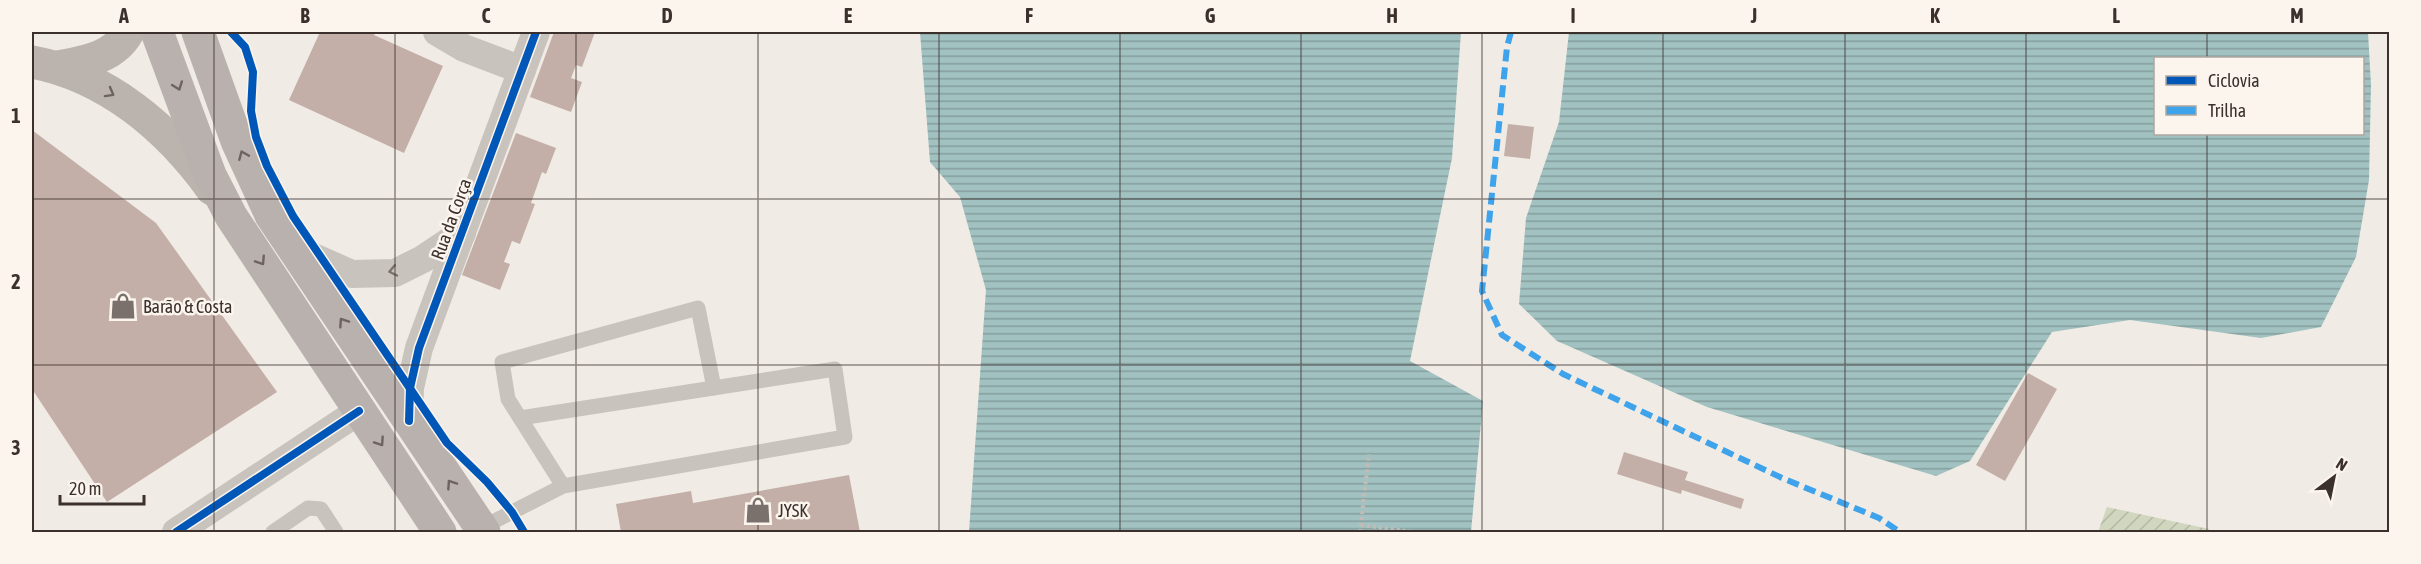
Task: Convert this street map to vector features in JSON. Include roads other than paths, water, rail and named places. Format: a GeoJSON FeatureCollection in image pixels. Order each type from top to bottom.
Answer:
{"type":"FeatureCollection","features":[{"type":"Feature","properties":{"kind":"main road"},"geometry":{"type":"LineString","coordinates":[[45,64],[91,61],[111,50],[128,32]]}},
{"type":"Feature","properties":{"kind":"main road"},"geometry":{"type":"LineString","coordinates":[[157,32],[210,175],[231,216]]}},
{"type":"Feature","properties":{"kind":"main road"},"geometry":{"type":"LineString","coordinates":[[198,32],[237,141],[271,215],[482,530]]}},
{"type":"Feature","properties":{"kind":"main road"},"geometry":{"type":"LineString","coordinates":[[45,64],[119,98],[150,119],[194,165],[231,216],[440,532]]}},
{"type":"Feature","properties":{"kind":"street"},"geometry":{"type":"LineString","coordinates":[[437,32],[464,48],[522,70]]}},
{"type":"Feature","properties":{"kind":"street","name":"Rua da Corça"},"geometry":{"type":"LineString","coordinates":[[409,421],[412,372],[536,32]]}},
{"type":"Feature","properties":{"kind":"street","name":"Rua da Corça"},"geometry":{"type":"LineString","coordinates":[[293,248],[352,274],[395,273],[423,259],[462,233]]}},
{"type":"Feature","properties":{"kind":"street"},"geometry":{"type":"LineString","coordinates":[[183,531],[359,411]]}},
{"type":"Feature","properties":{"kind":"lane"},"geometry":{"type":"LineString","coordinates":[[563,486],[508,399],[501,362],[698,309],[714,388]]}},
{"type":"Feature","properties":{"kind":"lane"},"geometry":{"type":"LineString","coordinates":[[482,530],[563,486],[845,437],[836,369],[520,418]]}},
{"type":"Feature","properties":{"kind":"lane"},"geometry":{"type":"LineString","coordinates":[[273,532],[308,508],[321,509],[336,532]]}},
{"type":"Feature","properties":{"kind":"water"},"geometry":{"type":"Polygon","coordinates":[[[920,32],[1461,32],[1452,158],[1410,361],[1483,401],[1471,532],[969,532],[986,290],[960,197],[930,162],[920,32]]]}},
{"type":"Feature","properties":{"kind":"water"},"geometry":{"type":"Polygon","coordinates":[[[1569,32],[2368,32],[2371,85],[2369,180],[2356,257],[2321,327],[2261,338],[2130,320],[2052,332],[1970,461],[1936,476],[1707,407],[1557,341],[1519,304],[1526,218],[1559,122],[1569,32]]]}},
{"type":"Feature","properties":{"kind":"place","name":"Barão & Costa"},"geometry":{"type":"Point","coordinates":[123,306]}},
{"type":"Feature","properties":{"kind":"place","name":"JYSK"},"geometry":{"type":"Point","coordinates":[758,510]}}]}
